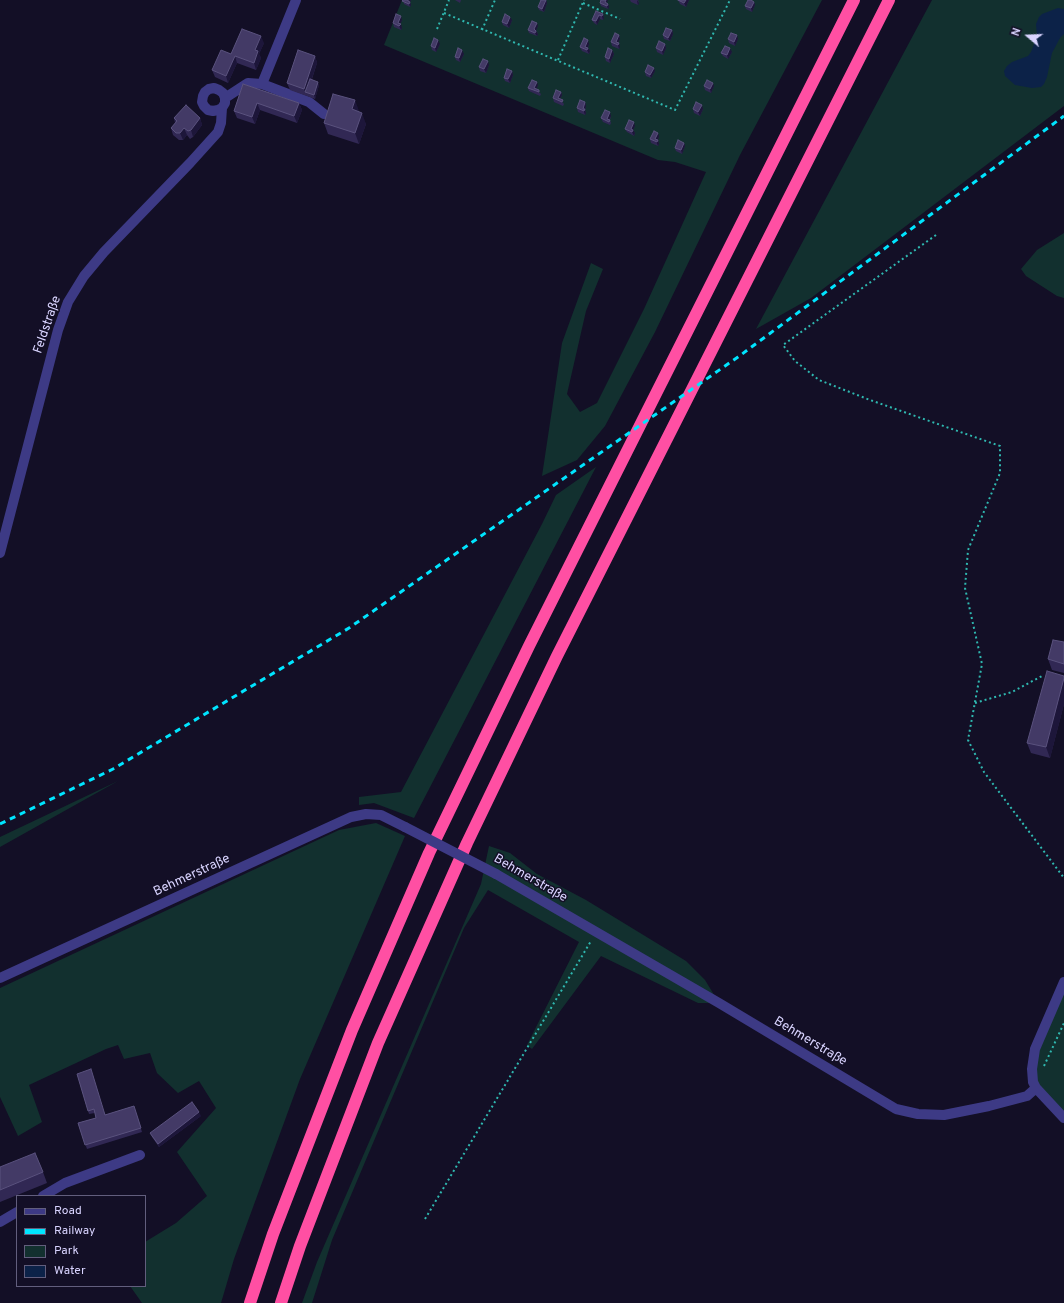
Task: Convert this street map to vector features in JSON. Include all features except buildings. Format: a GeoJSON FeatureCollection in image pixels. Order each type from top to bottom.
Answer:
{"type":"FeatureCollection","features":[{"type":"Feature","properties":{"kind":"highway"},"geometry":{"type":"LineString","coordinates":[[250,1303],[273,1234],[352,1030],[429,853],[532,639],[854,0]]}},
{"type":"Feature","properties":{"kind":"highway"},"geometry":{"type":"LineString","coordinates":[[281,1303],[300,1246],[378,1043],[467,843],[557,656],[889,0]]}},
{"type":"Feature","properties":{"kind":"street"},"geometry":{"type":"LineString","coordinates":[[296,0],[262,84],[309,102],[324,114]]}},
{"type":"Feature","properties":{"kind":"street","name":"Feldstraße"},"geometry":{"type":"LineString","coordinates":[[0,553],[58,330],[68,302],[84,276],[104,252],[218,132],[224,103],[248,83],[262,84]]}},
{"type":"Feature","properties":{"kind":"street","name":"Behmerstraße"},"geometry":{"type":"LineString","coordinates":[[0,978],[351,817],[366,814],[381,815],[496,874],[896,1109],[918,1114],[944,1115],[1027,1096],[1035,1085]]}},
{"type":"Feature","properties":{"kind":"street"},"geometry":{"type":"LineString","coordinates":[[1064,982],[1036,1049],[1032,1069],[1035,1085],[1064,1118]]}},
{"type":"Feature","properties":{"kind":"street"},"geometry":{"type":"LineString","coordinates":[[45,1195],[65,1183],[140,1155]]}},
{"type":"Feature","properties":{"kind":"street"},"geometry":{"type":"LineString","coordinates":[[0,1222],[16,1213]]}},
{"type":"Feature","properties":{"kind":"path"},"geometry":{"type":"LineString","coordinates":[[438,29],[449,0]]}},
{"type":"Feature","properties":{"kind":"path"},"geometry":{"type":"LineString","coordinates":[[482,30],[495,0]]}},
{"type":"Feature","properties":{"kind":"path"},"geometry":{"type":"LineString","coordinates":[[558,60],[584,0]]}},
{"type":"Feature","properties":{"kind":"path"},"geometry":{"type":"LineString","coordinates":[[444,13],[675,110],[730,0]]}},
{"type":"Feature","properties":{"kind":"path"},"geometry":{"type":"LineString","coordinates":[[583,3],[620,19]]}},
{"type":"Feature","properties":{"kind":"path"},"geometry":{"type":"LineString","coordinates":[[936,235],[783,345],[796,360],[819,380],[1000,446],[1000,473],[968,550],[965,588],[982,664],[968,740],[984,772],[1064,878]]}},
{"type":"Feature","properties":{"kind":"path"},"geometry":{"type":"LineString","coordinates":[[975,703],[1012,692],[1042,676]]}},
{"type":"Feature","properties":{"kind":"path"},"geometry":{"type":"LineString","coordinates":[[425,1220],[596,932]]}},
{"type":"Feature","properties":{"kind":"path"},"geometry":{"type":"LineString","coordinates":[[1035,1085],[1064,1023]]}},
{"type":"Feature","properties":{"kind":"green space"},"geometry":{"type":"Polygon","coordinates":[[[402,0],[822,0],[740,155],[655,332],[605,426],[577,460],[542,476],[562,343],[591,263],[603,269],[586,311],[567,394],[580,412],[597,403],[644,309],[706,172],[675,162],[658,160],[384,45],[402,0]]]}},
{"type":"Feature","properties":{"kind":"green space"},"geometry":{"type":"Polygon","coordinates":[[[932,0],[1064,0],[1064,106],[811,298],[756,329],[932,0]]]}},
{"type":"Feature","properties":{"kind":"green space"},"geometry":{"type":"Polygon","coordinates":[[[1064,233],[1064,298],[1057,296],[1026,276],[1021,269],[1037,250],[1064,233]]]}},
{"type":"Feature","properties":{"kind":"green space"},"geometry":{"type":"Polygon","coordinates":[[[596,467],[414,818],[374,803],[359,805],[359,797],[401,792],[556,495],[596,467]]]}},
{"type":"Feature","properties":{"kind":"green space"},"geometry":{"type":"Polygon","coordinates":[[[118,781],[0,847],[0,837],[118,781]]]}},
{"type":"Feature","properties":{"kind":"green space"},"geometry":{"type":"Polygon","coordinates":[[[376,823],[405,836],[300,1079],[234,1259],[221,1303],[142,1303],[131,1287],[146,1287],[146,1241],[176,1223],[207,1196],[177,1152],[216,1108],[199,1081],[178,1093],[157,1073],[150,1053],[124,1059],[118,1045],[106,1049],[29,1085],[42,1122],[18,1136],[0,1097],[0,988],[339,830],[376,823]]]}},
{"type":"Feature","properties":{"kind":"green space"},"geometry":{"type":"Polygon","coordinates":[[[489,846],[510,853],[537,874],[586,900],[686,961],[705,980],[719,1003],[698,1003],[601,956],[532,1049],[527,1045],[579,942],[488,890],[464,928],[332,1240],[312,1303],[302,1303],[317,1262],[481,884],[489,846]]]}},
{"type":"Feature","properties":{"kind":"green space"},"geometry":{"type":"Polygon","coordinates":[[[1064,982],[1064,1118],[1037,1087],[1035,1049],[1064,982]]]}},
{"type":"Feature","properties":{"kind":"water"},"geometry":{"type":"Polygon","coordinates":[[[1058,8],[1064,9],[1064,34],[1060,38],[1052,53],[1044,84],[1041,87],[1032,88],[1015,85],[1005,76],[1004,71],[1012,62],[1028,56],[1031,52],[1037,36],[1036,24],[1039,17],[1042,14],[1058,8]]]}},
{"type":"Feature","properties":{"kind":"railway"},"geometry":{"type":"LineString","coordinates":[[0,824],[113,769],[349,628],[738,357],[1064,116]]}}]}
